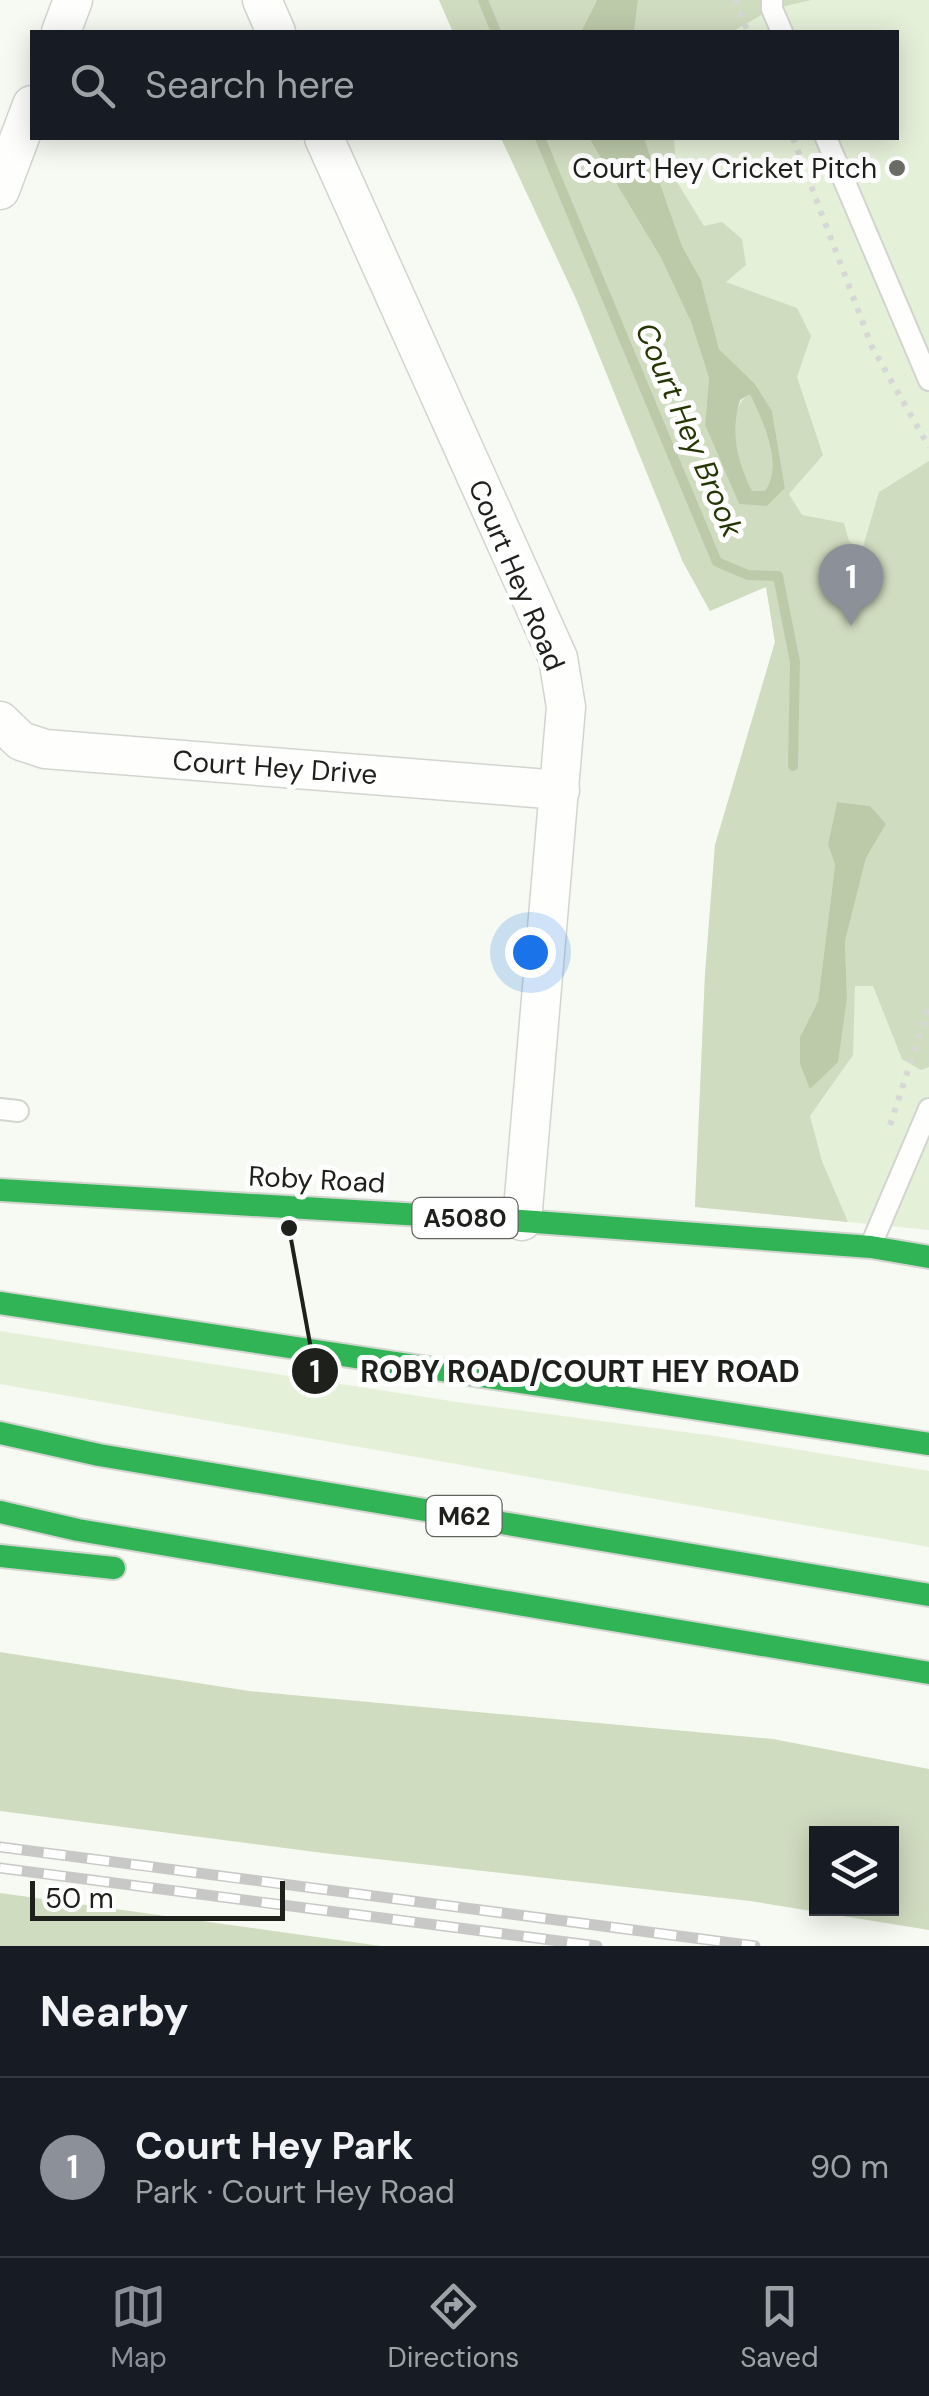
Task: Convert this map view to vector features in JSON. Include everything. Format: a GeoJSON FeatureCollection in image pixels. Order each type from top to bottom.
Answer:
{"type":"FeatureCollection","features":[{"type":"Feature","properties":{"kind":"main road","name":"Roby Road"},"geometry":{"type":"LineString","coordinates":[[0,1190],[522,1221],[870,1247],[929,1257]]}},
{"type":"Feature","properties":{"kind":"main road"},"geometry":{"type":"LineString","coordinates":[[0,1303],[929,1444]]}},
{"type":"Feature","properties":{"kind":"main road","name":"M62"},"geometry":{"type":"LineString","coordinates":[[0,1433],[118,1458],[929,1595]]}},
{"type":"Feature","properties":{"kind":"main road"},"geometry":{"type":"LineString","coordinates":[[0,1512],[78,1530],[922,1672]]}},
{"type":"Feature","properties":{"kind":"main road"},"geometry":{"type":"LineString","coordinates":[[0,1556],[129,1570]]}},
{"type":"Feature","properties":{"kind":"main road"},"geometry":{"type":"LineString","coordinates":[[326,1595],[922,1672]]}},
{"type":"Feature","properties":{"kind":"street"},"geometry":{"type":"LineString","coordinates":[[61,30],[73,0]]}},
{"type":"Feature","properties":{"kind":"street"},"geometry":{"type":"LineString","coordinates":[[262,0],[275,30]]}},
{"type":"Feature","properties":{"kind":"street"},"geometry":{"type":"LineString","coordinates":[[0,190],[30,111]]}},
{"type":"Feature","properties":{"kind":"street","name":"Court Hey Road"},"geometry":{"type":"LineString","coordinates":[[325,140],[558,658],[566,706],[522,1221]]}},
{"type":"Feature","properties":{"kind":"street","name":"Court Hey Drive"},"geometry":{"type":"LineString","coordinates":[[0,721],[21,740],[45,749],[560,790]]}},
{"type":"Feature","properties":{"kind":"lane"},"geometry":{"type":"LineString","coordinates":[[772,0],[781,30]]}},
{"type":"Feature","properties":{"kind":"lane"},"geometry":{"type":"LineString","coordinates":[[827,140],[929,380]]}},
{"type":"Feature","properties":{"kind":"lane"},"geometry":{"type":"LineString","coordinates":[[870,1247],[929,1109]]}},
{"type":"Feature","properties":{"kind":"path"},"geometry":{"type":"LineString","coordinates":[[735,0],[747,30]]}},
{"type":"Feature","properties":{"kind":"path"},"geometry":{"type":"LineString","coordinates":[[794,140],[872,347],[929,447]]}},
{"type":"Feature","properties":{"kind":"shaded area"},"geometry":{"type":"Polygon","coordinates":[[[439,0],[929,0],[929,1230],[695,1207],[715,845],[775,642],[766,587],[710,611],[683,562],[577,301],[502,140],[899,140],[899,30],[452,30],[439,0]]]}},
{"type":"Feature","properties":{"kind":"shaded area"},"geometry":{"type":"Polygon","coordinates":[[[439,0],[597,0],[582,30],[452,30],[439,0]]]}},
{"type":"Feature","properties":{"kind":"shaded area"},"geometry":{"type":"Polygon","coordinates":[[[597,0],[638,0],[634,30],[582,30],[597,0]]]}},
{"type":"Feature","properties":{"kind":"shaded area"},"geometry":{"type":"Polygon","coordinates":[[[638,0],[811,0],[772,9],[735,30],[634,30],[638,0]]]}},
{"type":"Feature","properties":{"kind":"shaded area"},"geometry":{"type":"Polygon","coordinates":[[[502,140],[590,140],[661,258],[691,322],[709,378],[705,425],[739,504],[785,488],[772,411],[755,384],[719,349],[701,280],[682,246],[645,140],[674,140],[677,182],[704,226],[722,222],[742,239],[746,265],[726,282],[797,308],[811,336],[797,377],[823,455],[789,494],[802,515],[844,523],[849,541],[862,550],[879,492],[929,461],[929,1067],[921,1070],[902,1059],[873,986],[855,986],[853,1055],[810,1116],[822,1161],[848,1222],[695,1207],[715,845],[775,642],[766,587],[710,611],[683,562],[577,301],[502,140]],[[837,802],[828,844],[835,865],[818,1001],[800,1037],[800,1064],[811,1088],[847,997],[845,943],[866,858],[886,824],[869,806],[837,802]]]}},
{"type":"Feature","properties":{"kind":"shaded area"},"geometry":{"type":"Polygon","coordinates":[[[590,140],[645,140],[682,246],[701,280],[719,349],[755,384],[772,411],[785,488],[767,506],[739,504],[705,425],[709,378],[691,322],[661,258],[590,140]],[[750,394],[740,400],[737,447],[752,491],[765,491],[770,481],[772,456],[750,394]]]}},
{"type":"Feature","properties":{"kind":"shaded area"},"geometry":{"type":"Polygon","coordinates":[[[750,393],[772,456],[771,481],[766,491],[752,492],[734,440],[736,414],[750,393]]]}},
{"type":"Feature","properties":{"kind":"shaded area"},"geometry":{"type":"Polygon","coordinates":[[[837,802],[870,806],[886,824],[866,858],[845,942],[847,997],[838,1062],[810,1089],[800,1064],[800,1037],[818,1001],[835,865],[828,844],[837,802]]]}},
{"type":"Feature","properties":{"kind":"shaded area"},"geometry":{"type":"Polygon","coordinates":[[[0,1331],[929,1471],[929,1547],[0,1384],[0,1331]]]}},
{"type":"Feature","properties":{"kind":"shaded area"},"geometry":{"type":"Polygon","coordinates":[[[0,1652],[249,1691],[773,1739],[929,1769],[929,1930],[843,1916],[899,1916],[899,1826],[809,1826],[809,1911],[0,1811],[0,1652]]]}},
{"type":"Feature","properties":{"kind":"shaded area"},"geometry":{"type":"Polygon","coordinates":[[[0,1893],[381,1946],[0,1946],[0,1893]]]}},
{"type":"Feature","properties":{"kind":"waterway","name":"Court Hey Brook"},"geometry":{"type":"LineString","coordinates":[[483,0],[495,30]]}},
{"type":"Feature","properties":{"kind":"waterway","name":"Court Hey Brook"},"geometry":{"type":"LineString","coordinates":[[541,140],[717,562],[748,575],[778,576],[795,662],[793,766]]}},
{"type":"Feature","properties":{"kind":"railway"},"geometry":{"type":"LineString","coordinates":[[0,1847],[755,1946]]}},
{"type":"Feature","properties":{"kind":"railway"},"geometry":{"type":"LineString","coordinates":[[0,1868],[597,1946]]}},
{"type":"Feature","properties":{"kind":"traffic: fast"},"geometry":{"type":"LineString","coordinates":[[0,1190],[522,1221],[871,1247],[929,1257]]}},
{"type":"Feature","properties":{"kind":"traffic: fast"},"geometry":{"type":"LineString","coordinates":[[0,1303],[929,1444]]}},
{"type":"Feature","properties":{"kind":"traffic: fast"},"geometry":{"type":"LineString","coordinates":[[0,1433],[99,1455],[929,1595]]}},
{"type":"Feature","properties":{"kind":"traffic: fast"},"geometry":{"type":"LineString","coordinates":[[0,1512],[78,1530],[929,1673]]}},
{"type":"Feature","properties":{"kind":"traffic: fast"},"geometry":{"type":"LineString","coordinates":[[0,1556],[114,1568]]}},
{"type":"Feature","properties":{"kind":"place","name":"Court Hey Cricket Pitch"},"geometry":{"type":"Point","coordinates":[897,168]}},
{"type":"Feature","properties":{"kind":"place","name":"Court Hey Park"},"geometry":{"type":"Point","coordinates":[851,626]}},
{"type":"Feature","properties":{"kind":"place","name":"ROBY ROAD/COURT HEY ROAD"},"geometry":{"type":"Point","coordinates":[289,1228]}}]}
